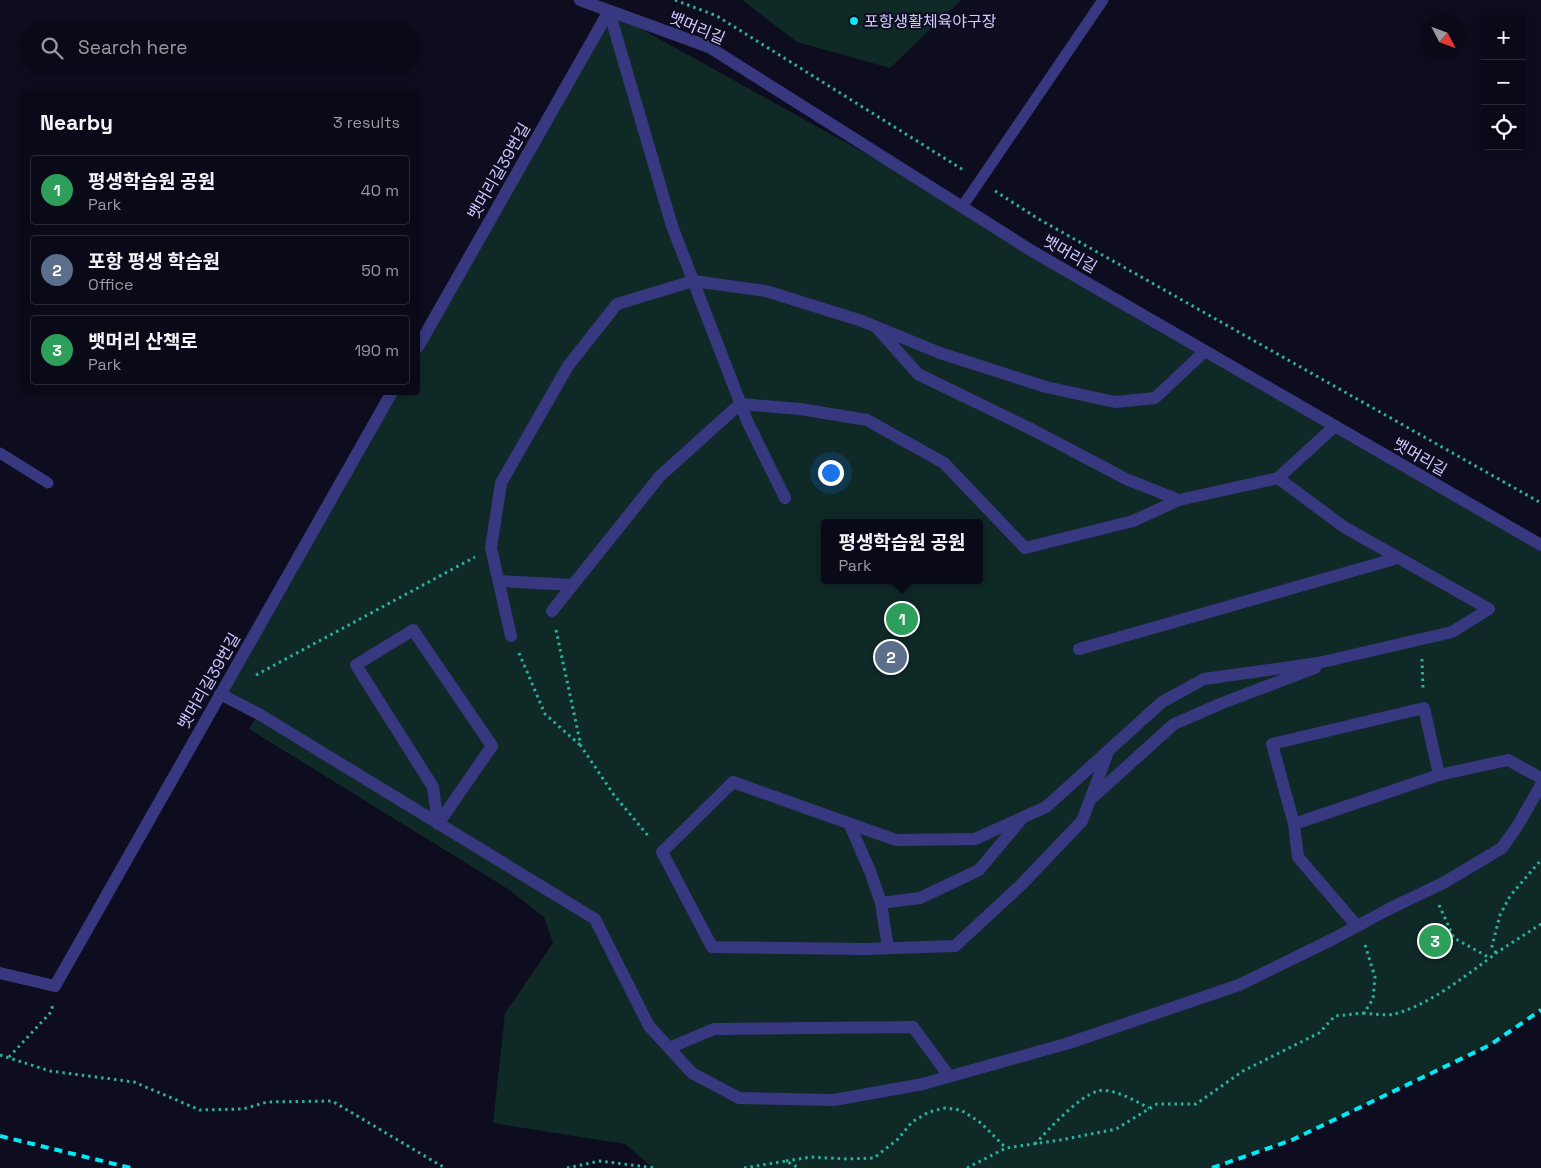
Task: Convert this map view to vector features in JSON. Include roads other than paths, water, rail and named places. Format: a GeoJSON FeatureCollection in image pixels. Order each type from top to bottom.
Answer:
{"type":"FeatureCollection","features":[{"type":"Feature","properties":{"kind":"street","name":"뱃머리길"},"geometry":{"type":"LineString","coordinates":[[580,0],[709,47],[1032,251],[1541,545]]}},
{"type":"Feature","properties":{"kind":"street"},"geometry":{"type":"LineString","coordinates":[[609,11],[672,226],[740,404],[785,498]]}},
{"type":"Feature","properties":{"kind":"street","name":"뱃머리길39번길"},"geometry":{"type":"LineString","coordinates":[[420,343],[609,11]]}},
{"type":"Feature","properties":{"kind":"street"},"geometry":{"type":"LineString","coordinates":[[511,636],[491,548],[501,483],[568,366],[617,304],[693,281],[766,291],[877,327],[940,353],[1046,387],[1115,402],[1155,398],[1205,351]]}},
{"type":"Feature","properties":{"kind":"street"},"geometry":{"type":"LineString","coordinates":[[877,327],[918,374],[1033,430],[1126,479],[1179,500]]}},
{"type":"Feature","properties":{"kind":"street","name":"뱃머리길39번길"},"geometry":{"type":"LineString","coordinates":[[0,974],[55,986],[390,395]]}},
{"type":"Feature","properties":{"kind":"street"},"geometry":{"type":"LineString","coordinates":[[552,611],[660,476],[740,404],[800,409],[867,420],[944,463],[1025,548],[1133,521],[1179,500],[1278,478],[1335,426]]}},
{"type":"Feature","properties":{"kind":"street"},"geometry":{"type":"LineString","coordinates":[[1108,752],[1082,821],[1021,885],[955,946],[712,948],[662,852],[733,782],[896,840],[975,839],[1046,807],[1162,702],[1204,679],[1318,663],[1452,632],[1489,609],[1344,527],[1278,478]]}},
{"type":"Feature","properties":{"kind":"street"},"geometry":{"type":"LineString","coordinates":[[1079,650],[1398,558]]}},
{"type":"Feature","properties":{"kind":"street"},"geometry":{"type":"LineString","coordinates":[[499,581],[572,585]]}},
{"type":"Feature","properties":{"kind":"street"},"geometry":{"type":"LineString","coordinates":[[413,630],[492,746],[438,824],[433,787],[356,665],[413,630]]}},
{"type":"Feature","properties":{"kind":"street"},"geometry":{"type":"LineString","coordinates":[[1090,800],[1174,724],[1225,702],[1314,669],[1318,663]]}},
{"type":"Feature","properties":{"kind":"street"},"geometry":{"type":"LineString","coordinates":[[220,694],[259,714],[595,919],[649,1026],[692,1073],[739,1098],[834,1100],[923,1084],[1069,1043],[1239,986],[1445,882],[1502,848],[1541,785]]}},
{"type":"Feature","properties":{"kind":"street"},"geometry":{"type":"LineString","coordinates":[[1357,926],[1298,857],[1294,824],[1272,744],[1424,708],[1439,775]]}},
{"type":"Feature","properties":{"kind":"street"},"geometry":{"type":"LineString","coordinates":[[1294,824],[1439,775],[1508,760],[1541,778]]}},
{"type":"Feature","properties":{"kind":"street"},"geometry":{"type":"LineString","coordinates":[[881,903],[920,898],[979,870],[1021,819]]}},
{"type":"Feature","properties":{"kind":"street"},"geometry":{"type":"LineString","coordinates":[[849,823],[870,871],[881,903],[888,948]]}},
{"type":"Feature","properties":{"kind":"street"},"geometry":{"type":"LineString","coordinates":[[669,1048],[714,1029],[913,1027],[949,1076]]}},
{"type":"Feature","properties":{"kind":"lane"},"geometry":{"type":"LineString","coordinates":[[962,207],[1103,0]]}},
{"type":"Feature","properties":{"kind":"lane"},"geometry":{"type":"LineString","coordinates":[[0,453],[48,483]]}},
{"type":"Feature","properties":{"kind":"railway"},"geometry":{"type":"LineString","coordinates":[[1212,1168],[1292,1140],[1490,1045],[1541,1010]]}},
{"type":"Feature","properties":{"kind":"railway"},"geometry":{"type":"LineString","coordinates":[[0,1136],[131,1168]]}},
{"type":"Feature","properties":{"kind":"place","name":"포항생활체육야구장"},"geometry":{"type":"Point","coordinates":[854,21]}},
{"type":"Feature","properties":{"kind":"place","name":"평생학습원 공원"},"geometry":{"type":"Point","coordinates":[902,619]}},
{"type":"Feature","properties":{"kind":"place","name":"포항 평생 학습원"},"geometry":{"type":"Point","coordinates":[891,657]}},
{"type":"Feature","properties":{"kind":"place","name":"뱃머리 산책로"},"geometry":{"type":"Point","coordinates":[1435,941]}}]}
